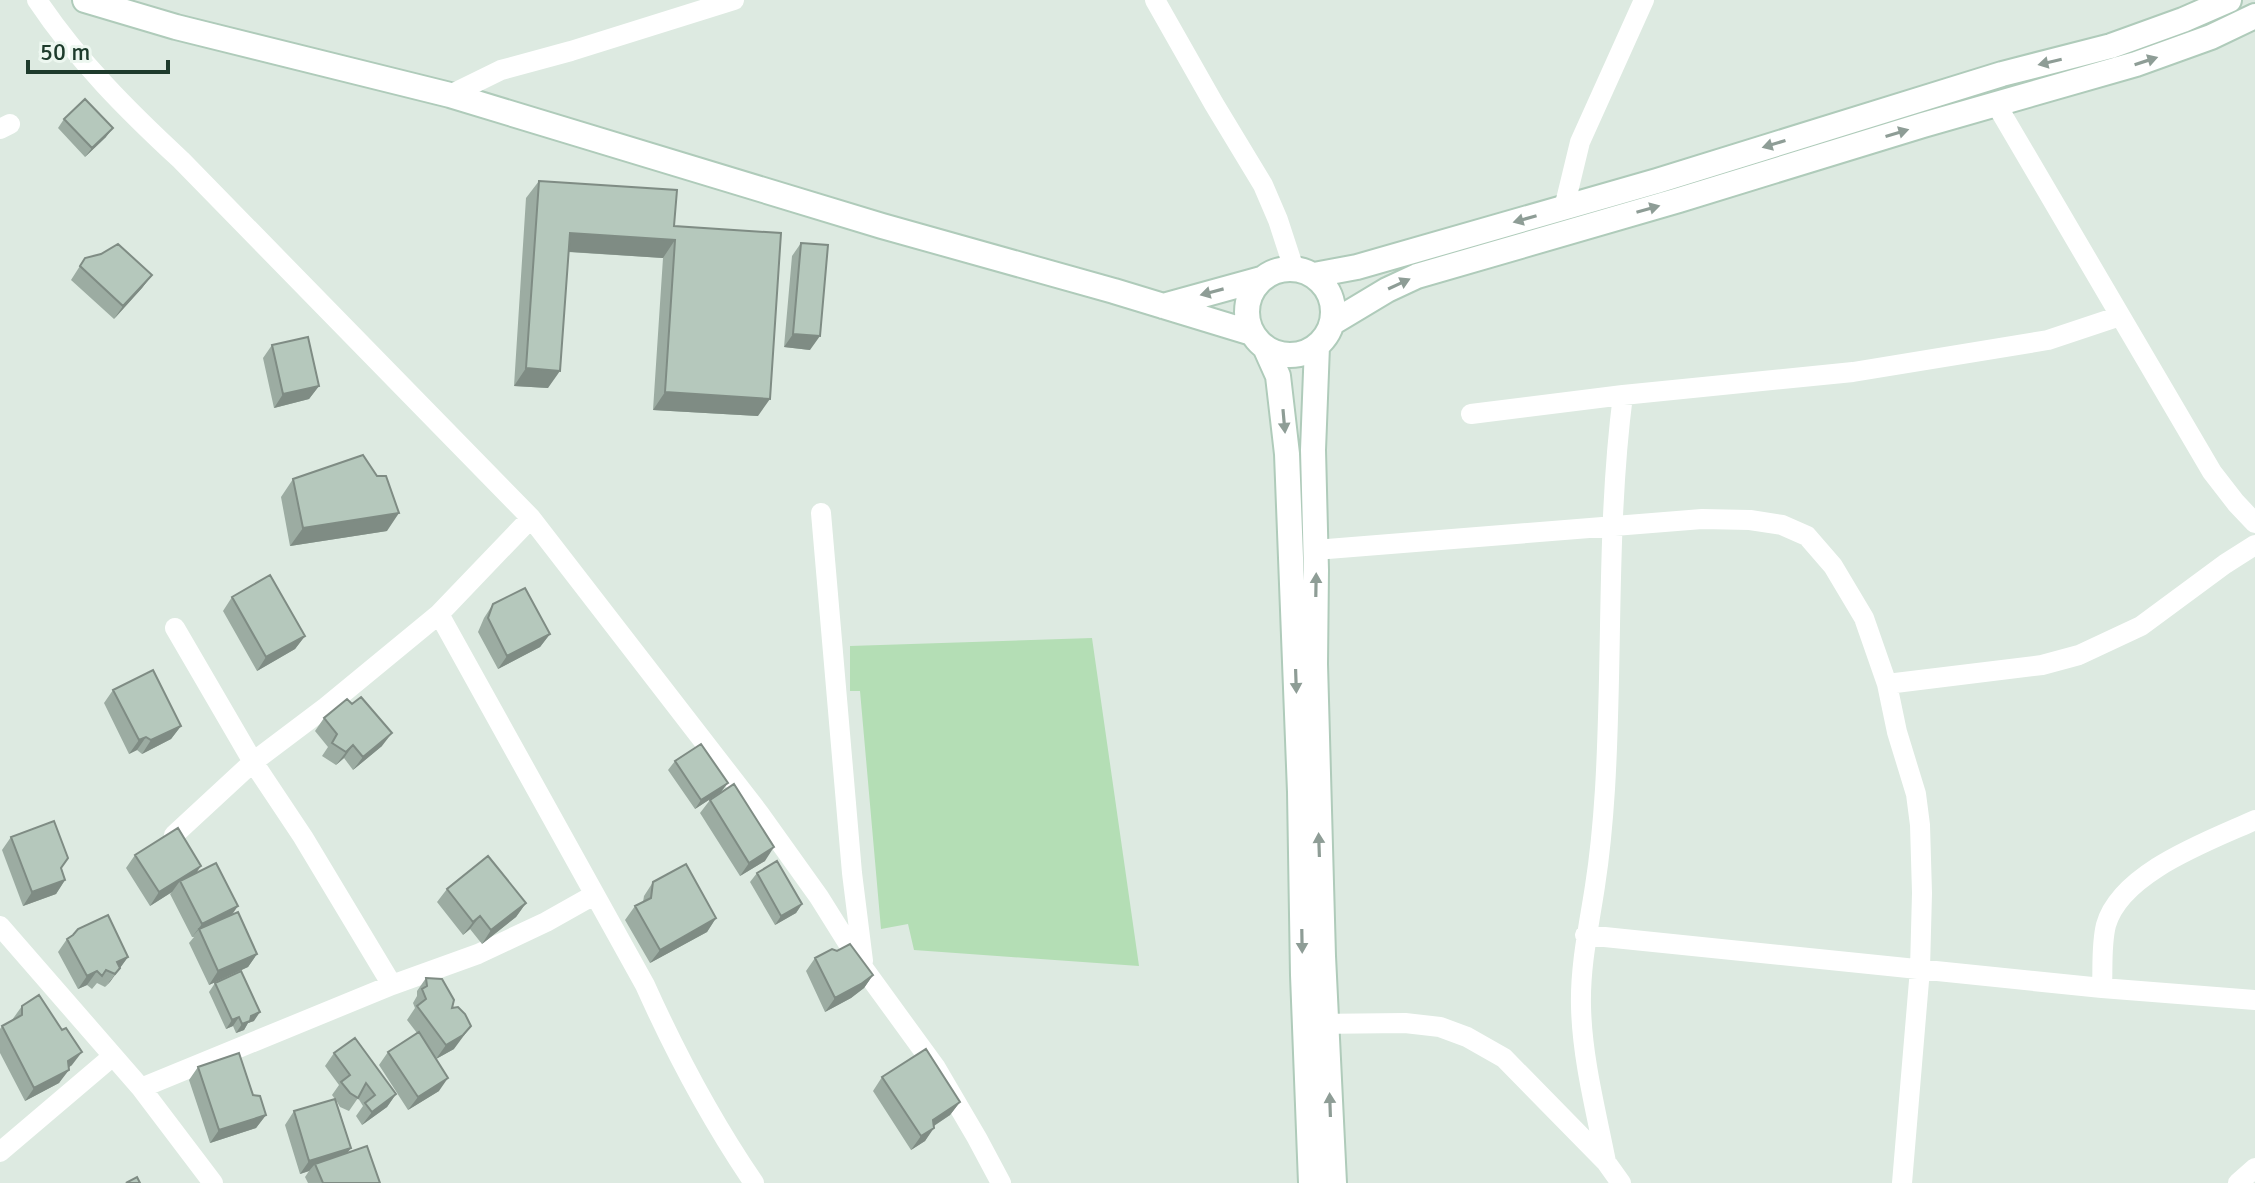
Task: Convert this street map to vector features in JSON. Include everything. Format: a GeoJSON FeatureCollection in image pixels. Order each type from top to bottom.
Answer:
{"type":"FeatureCollection","features":[{"type":"Feature","properties":{"kind":"main road"},"geometry":{"type":"LineString","coordinates":[[85,0],[176,27],[450,95],[882,226],[1163,306],[1258,340],[1282,354],[1300,354],[1317,346],[1332,323],[1331,296],[1324,284],[1304,272]]}},
{"type":"Feature","properties":{"kind":"main road"},"geometry":{"type":"LineString","coordinates":[[1163,306],[1261,279],[1282,269],[1304,272],[1357,267],[1564,208],[1980,80],[2111,46],[2226,1]]}},
{"type":"Feature","properties":{"kind":"main road"},"geometry":{"type":"LineString","coordinates":[[1332,323],[1417,276],[2174,52],[2255,16]]}},
{"type":"Feature","properties":{"kind":"main road"},"geometry":{"type":"LineString","coordinates":[[1815,132],[1824,156]]}},
{"type":"Feature","properties":{"kind":"main road"},"geometry":{"type":"LineString","coordinates":[[1261,279],[1250,295],[1247,314],[1278,376],[1287,454],[1300,792],[1316,1024],[1334,1183]]}},
{"type":"Feature","properties":{"kind":"main road"},"geometry":{"type":"LineString","coordinates":[[1311,1183],[1316,1024],[1313,450],[1317,346]]}},
{"type":"Feature","properties":{"kind":"street"},"geometry":{"type":"LineString","coordinates":[[37,0],[56,29],[135,118],[181,160],[531,518],[759,813],[819,897],[864,969],[936,1068],[1001,1183]]}},
{"type":"Feature","properties":{"kind":"street"},"geometry":{"type":"LineString","coordinates":[[450,95],[501,70],[571,51],[700,4],[734,0]]}},
{"type":"Feature","properties":{"kind":"street"},"geometry":{"type":"LineString","coordinates":[[1155,0],[1263,185],[1304,272]]}},
{"type":"Feature","properties":{"kind":"street"},"geometry":{"type":"LineString","coordinates":[[1564,208],[1580,142],[1644,0]]}},
{"type":"Feature","properties":{"kind":"street"},"geometry":{"type":"LineString","coordinates":[[1996,104],[2212,472],[2255,523]]}},
{"type":"Feature","properties":{"kind":"street"},"geometry":{"type":"LineString","coordinates":[[1471,414],[1853,372],[2048,340],[2120,316]]}},
{"type":"Feature","properties":{"kind":"street"},"geometry":{"type":"LineString","coordinates":[[1606,1162],[1581,1007],[1585,935],[1595,885],[1605,789],[1612,527],[1616,449],[1623,395]]}},
{"type":"Feature","properties":{"kind":"street"},"geometry":{"type":"LineString","coordinates":[[821,513],[852,873],[864,969]]}},
{"type":"Feature","properties":{"kind":"street"},"geometry":{"type":"LineString","coordinates":[[174,835],[253,762],[326,707],[439,614],[531,518]]}},
{"type":"Feature","properties":{"kind":"street"},"geometry":{"type":"LineString","coordinates":[[1315,550],[1702,519],[1750,520],[1782,525],[1807,536],[1833,566],[1864,618],[1887,684],[1897,732],[1916,794],[1922,893],[1920,969],[1902,1183]]}},
{"type":"Feature","properties":{"kind":"street"},"geometry":{"type":"LineString","coordinates":[[1887,684],[2042,665],[2079,655],[2141,626],[2255,545]]}},
{"type":"Feature","properties":{"kind":"street"},"geometry":{"type":"LineString","coordinates":[[439,614],[645,985],[704,1105],[754,1183]]}},
{"type":"Feature","properties":{"kind":"street"},"geometry":{"type":"LineString","coordinates":[[175,628],[253,762],[303,837],[392,985]]}},
{"type":"Feature","properties":{"kind":"street"},"geometry":{"type":"LineString","coordinates":[[2102,988],[2106,924],[2118,900],[2169,860],[2255,820]]}},
{"type":"Feature","properties":{"kind":"street"},"geometry":{"type":"LineString","coordinates":[[141,1088],[392,985],[478,954],[594,895]]}},
{"type":"Feature","properties":{"kind":"street"},"geometry":{"type":"LineString","coordinates":[[0,926],[141,1088],[213,1183]]}},
{"type":"Feature","properties":{"kind":"street"},"geometry":{"type":"LineString","coordinates":[[1585,935],[2102,988],[2255,1000]]}},
{"type":"Feature","properties":{"kind":"street"},"geometry":{"type":"LineString","coordinates":[[1316,1024],[1405,1023],[1440,1027],[1467,1037],[1504,1058],[1606,1162],[1621,1183]]}},
{"type":"Feature","properties":{"kind":"street"},"geometry":{"type":"LineString","coordinates":[[0,1152],[113,1056]]}},
{"type":"Feature","properties":{"kind":"street"},"geometry":{"type":"LineString","coordinates":[[2238,1183],[2255,1168]]}},
{"type":"Feature","properties":{"kind":"green space"},"geometry":{"type":"Polygon","coordinates":[[[1092,638],[1139,966],[914,950],[908,924],[881,929],[860,691],[850,691],[850,646],[1092,638]]]}},
{"type":"Feature","properties":{"kind":"building"},"geometry":{"type":"Polygon","coordinates":[[[85,99],[113,128],[92,148],[64,119],[85,99]]]}},
{"type":"Feature","properties":{"kind":"building"},"geometry":{"type":"Polygon","coordinates":[[[539,181],[677,190],[674,226],[781,233],[770,399],[665,392],[675,240],[570,233],[560,371],[526,368],[539,181]]]}},
{"type":"Feature","properties":{"kind":"building"},"geometry":{"type":"Polygon","coordinates":[[[801,243],[828,245],[820,336],[793,334],[801,243]]]}},
{"type":"Feature","properties":{"kind":"building"},"geometry":{"type":"Polygon","coordinates":[[[118,244],[152,275],[123,306],[80,266],[85,258],[101,254],[118,244]]]}},
{"type":"Feature","properties":{"kind":"building"},"geometry":{"type":"Polygon","coordinates":[[[308,337],[319,386],[283,394],[272,345],[308,337]]]}},
{"type":"Feature","properties":{"kind":"building"},"geometry":{"type":"Polygon","coordinates":[[[363,455],[377,476],[386,476],[399,513],[303,528],[293,479],[363,455]]]}},
{"type":"Feature","properties":{"kind":"building"},"geometry":{"type":"Polygon","coordinates":[[[270,575],[305,636],[266,657],[232,597],[270,575]]]}},
{"type":"Feature","properties":{"kind":"building"},"geometry":{"type":"Polygon","coordinates":[[[525,588],[550,634],[507,656],[488,618],[493,604],[525,588]]]}},
{"type":"Feature","properties":{"kind":"building"},"geometry":{"type":"Polygon","coordinates":[[[153,670],[181,726],[151,740],[146,737],[139,740],[113,690],[153,670]]]}},
{"type":"Feature","properties":{"kind":"building"},"geometry":{"type":"Polygon","coordinates":[[[361,697],[392,733],[363,757],[353,745],[346,752],[332,743],[337,734],[324,718],[347,699],[352,704],[361,697]]]}},
{"type":"Feature","properties":{"kind":"building"},"geometry":{"type":"Polygon","coordinates":[[[701,744],[728,783],[701,800],[675,761],[701,744]]]}},
{"type":"Feature","properties":{"kind":"building"},"geometry":{"type":"Polygon","coordinates":[[[734,784],[774,847],[749,863],[710,800],[734,784]]]}},
{"type":"Feature","properties":{"kind":"building"},"geometry":{"type":"Polygon","coordinates":[[[54,821],[68,858],[61,868],[65,880],[32,892],[11,837],[54,821]]]}},
{"type":"Feature","properties":{"kind":"building"},"geometry":{"type":"Polygon","coordinates":[[[178,828],[201,866],[159,892],[135,855],[178,828]]]}},
{"type":"Feature","properties":{"kind":"building"},"geometry":{"type":"Polygon","coordinates":[[[488,856],[526,903],[491,930],[480,916],[473,922],[447,889],[488,856]]]}},
{"type":"Feature","properties":{"kind":"building"},"geometry":{"type":"Polygon","coordinates":[[[777,861],[802,904],[781,916],[757,873],[777,861]]]}},
{"type":"Feature","properties":{"kind":"building"},"geometry":{"type":"Polygon","coordinates":[[[216,863],[238,906],[202,924],[180,881],[216,863]]]}},
{"type":"Feature","properties":{"kind":"building"},"geometry":{"type":"Polygon","coordinates":[[[686,864],[716,918],[660,950],[635,906],[651,898],[653,882],[686,864]]]}},
{"type":"Feature","properties":{"kind":"building"},"geometry":{"type":"Polygon","coordinates":[[[238,912],[257,954],[218,971],[199,929],[238,912]]]}},
{"type":"Feature","properties":{"kind":"building"},"geometry":{"type":"Polygon","coordinates":[[[108,915],[128,957],[117,962],[120,968],[115,974],[106,970],[102,976],[97,971],[87,976],[67,939],[78,929],[108,915]]]}},
{"type":"Feature","properties":{"kind":"building"},"geometry":{"type":"Polygon","coordinates":[[[850,944],[873,975],[835,998],[815,958],[850,944]]]}},
{"type":"Feature","properties":{"kind":"building"},"geometry":{"type":"Polygon","coordinates":[[[241,971],[260,1012],[242,1024],[239,1017],[232,1020],[215,983],[241,971]]]}},
{"type":"Feature","properties":{"kind":"building"},"geometry":{"type":"Polygon","coordinates":[[[426,978],[442,979],[454,1000],[452,1008],[458,1007],[471,1026],[446,1045],[417,1006],[426,999],[422,989],[427,986],[426,978]]]}},
{"type":"Feature","properties":{"kind":"building"},"geometry":{"type":"Polygon","coordinates":[[[39,995],[62,1030],[66,1028],[82,1052],[68,1061],[69,1070],[34,1088],[2,1026],[22,1015],[22,1006],[39,995]]]}},
{"type":"Feature","properties":{"kind":"building"},"geometry":{"type":"Polygon","coordinates":[[[419,1032],[448,1078],[418,1097],[388,1052],[419,1032]]]}},
{"type":"Feature","properties":{"kind":"building"},"geometry":{"type":"Polygon","coordinates":[[[355,1038],[396,1094],[372,1112],[365,1103],[375,1095],[366,1083],[358,1098],[350,1093],[341,1082],[350,1075],[334,1053],[355,1038]]]}},
{"type":"Feature","properties":{"kind":"building"},"geometry":{"type":"Polygon","coordinates":[[[926,1049],[960,1102],[933,1120],[934,1128],[921,1136],[882,1077],[926,1049]]]}},
{"type":"Feature","properties":{"kind":"building"},"geometry":{"type":"Polygon","coordinates":[[[239,1053],[253,1095],[260,1096],[266,1115],[219,1130],[198,1067],[239,1053]]]}},
{"type":"Feature","properties":{"kind":"building"},"geometry":{"type":"Polygon","coordinates":[[[335,1099],[351,1148],[309,1161],[294,1111],[335,1099]]]}},
{"type":"Feature","properties":{"kind":"building"},"geometry":{"type":"Polygon","coordinates":[[[367,1146],[380,1183],[323,1183],[315,1164],[367,1146]]]}},
{"type":"Feature","properties":{"kind":"building"},"geometry":{"type":"Polygon","coordinates":[[[137,1177],[140,1183],[126,1183],[137,1177]]]}}]}
